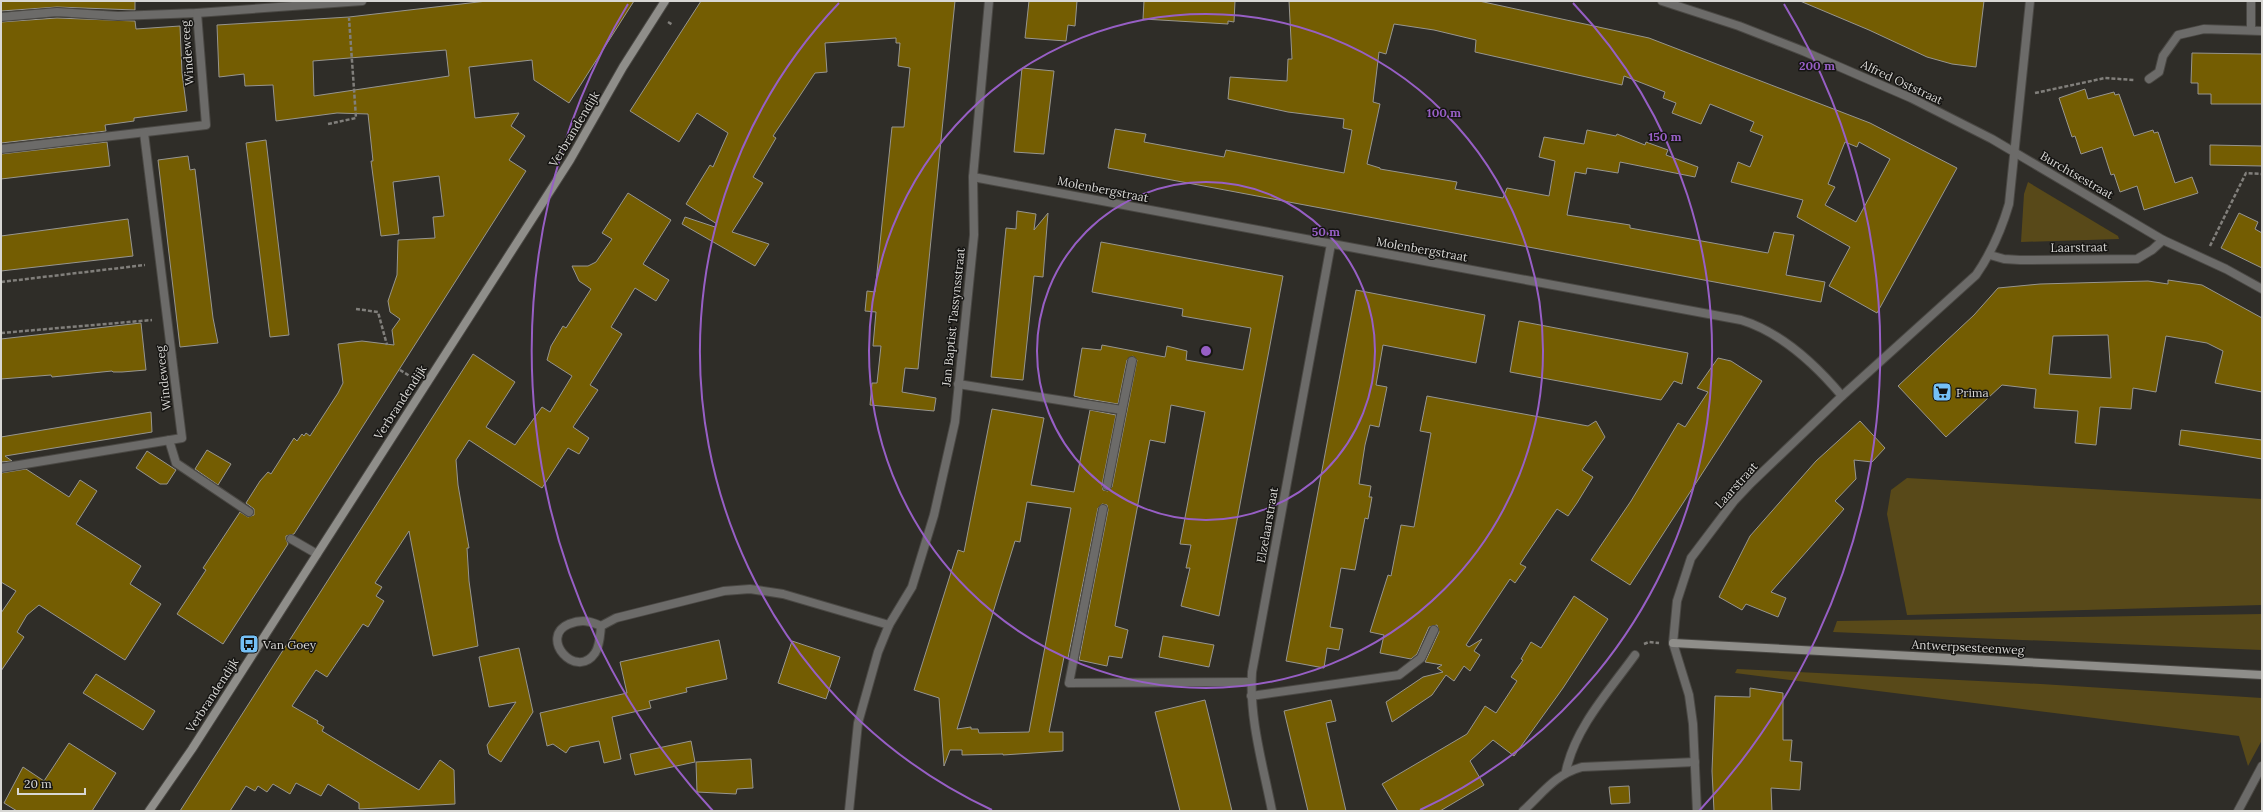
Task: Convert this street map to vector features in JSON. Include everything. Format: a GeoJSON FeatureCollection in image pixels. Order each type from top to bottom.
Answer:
{"type":"FeatureCollection","features":[{"type":"Feature","properties":{"kind":"main road","name":"Verbrandendijk"},"geometry":{"type":"LineString","coordinates":[[149,811],[192,749],[570,160],[623,66],[665,1]]}},
{"type":"Feature","properties":{"kind":"main road","name":"Antwerpsesteenweg"},"geometry":{"type":"LineString","coordinates":[[1673,643],[2262,675]]}},
{"type":"Feature","properties":{"kind":"street"},"geometry":{"type":"LineString","coordinates":[[1,17],[57,12],[118,16],[197,14],[362,1]]}},
{"type":"Feature","properties":{"kind":"street","name":"Jan Baptist Tassynsstraat"},"geometry":{"type":"LineString","coordinates":[[849,811],[858,724],[878,652],[889,625],[912,587],[934,515],[955,422],[974,235],[973,177],[989,1]]}},
{"type":"Feature","properties":{"kind":"street","name":"Alfred Oststraat"},"geometry":{"type":"LineString","coordinates":[[1662,1],[1739,26],[1803,51],[1910,98],[1992,139],[2014,152]]}},
{"type":"Feature","properties":{"kind":"street"},"geometry":{"type":"LineString","coordinates":[[2014,152],[2030,1]]}},
{"type":"Feature","properties":{"kind":"street"},"geometry":{"type":"LineString","coordinates":[[2251,1],[2251,29]]}},
{"type":"Feature","properties":{"kind":"street","name":"Windeweeg"},"geometry":{"type":"LineString","coordinates":[[1,149],[206,125],[197,14]]}},
{"type":"Feature","properties":{"kind":"street"},"geometry":{"type":"LineString","coordinates":[[2149,79],[2158,72],[2163,56],[2178,36],[2204,29],[2251,29],[2262,31]]}},
{"type":"Feature","properties":{"kind":"street","name":"Windeweeg"},"geometry":{"type":"LineString","coordinates":[[1,468],[182,438],[162,262],[144,133]]}},
{"type":"Feature","properties":{"kind":"street","name":"Burchtsestraat"},"geometry":{"type":"LineString","coordinates":[[2014,152],[2163,240],[2262,289]]}},
{"type":"Feature","properties":{"kind":"street","name":"Laarstraat"},"geometry":{"type":"LineString","coordinates":[[1697,811],[1695,762],[1689,695],[1673,643],[1677,601],[1691,558],[1740,495],[1842,396],[1976,275],[1990,255],[2000,235],[2009,204],[2014,152]]}},
{"type":"Feature","properties":{"kind":"street","name":"Molenbergstraat"},"geometry":{"type":"LineString","coordinates":[[973,177],[1741,320],[1756,325],[1791,349],[1823,374],[1842,396]]}},
{"type":"Feature","properties":{"kind":"street","name":"Laarstraat"},"geometry":{"type":"LineString","coordinates":[[1990,255],[2004,260],[2137,259],[2152,250],[2163,240]]}},
{"type":"Feature","properties":{"kind":"street","name":"Elzelaarstraat"},"geometry":{"type":"LineString","coordinates":[[1272,811],[1254,725],[1251,682],[1331,244]]}},
{"type":"Feature","properties":{"kind":"street"},"geometry":{"type":"LineString","coordinates":[[1107,486],[1132,361]]}},
{"type":"Feature","properties":{"kind":"street"},"geometry":{"type":"LineString","coordinates":[[958,384],[1122,410]]}},
{"type":"Feature","properties":{"kind":"street"},"geometry":{"type":"LineString","coordinates":[[169,440],[176,463],[248,512]]}},
{"type":"Feature","properties":{"kind":"street"},"geometry":{"type":"LineString","coordinates":[[1103,509],[1069,683],[1251,682]]}},
{"type":"Feature","properties":{"kind":"street"},"geometry":{"type":"LineString","coordinates":[[291,539],[317,554]]}},
{"type":"Feature","properties":{"kind":"street"},"geometry":{"type":"LineString","coordinates":[[602,626],[589,621],[576,621],[566,625],[559,634],[557,645],[562,654],[570,660],[579,662],[589,659],[595,653],[602,626],[616,618],[724,591],[750,589],[783,594],[889,625]]}},
{"type":"Feature","properties":{"kind":"street"},"geometry":{"type":"LineString","coordinates":[[1251,696],[1399,675],[1421,658],[1434,630]]}},
{"type":"Feature","properties":{"kind":"street"},"geometry":{"type":"LineString","coordinates":[[1566,771],[1574,744],[1589,719],[1635,656]]}},
{"type":"Feature","properties":{"kind":"street"},"geometry":{"type":"LineString","coordinates":[[1523,811],[1552,782],[1566,771],[1582,767],[1695,762]]}},
{"type":"Feature","properties":{"kind":"street"},"geometry":{"type":"LineString","coordinates":[[2238,811],[2262,766]]}},
{"type":"Feature","properties":{"kind":"path"},"geometry":{"type":"LineString","coordinates":[[328,124],[356,118],[347,3]]}},
{"type":"Feature","properties":{"kind":"path"},"geometry":{"type":"LineString","coordinates":[[2020,96],[2105,78],[2149,79]]}},
{"type":"Feature","properties":{"kind":"path"},"geometry":{"type":"LineString","coordinates":[[2203,259],[2246,173],[2262,174]]}},
{"type":"Feature","properties":{"kind":"path"},"geometry":{"type":"LineString","coordinates":[[1,282],[162,262]]}},
{"type":"Feature","properties":{"kind":"path"},"geometry":{"type":"LineString","coordinates":[[356,309],[378,312],[387,344]]}},
{"type":"Feature","properties":{"kind":"path"},"geometry":{"type":"LineString","coordinates":[[1,334],[168,318]]}},
{"type":"Feature","properties":{"kind":"path"},"geometry":{"type":"LineString","coordinates":[[1635,656],[1641,646],[1649,642],[1673,643]]}},
{"type":"Feature","properties":{"kind":"shaded area"},"geometry":{"type":"Polygon","coordinates":[[[2028,182],[2118,236],[2119,239],[2021,242],[2024,194],[2028,182]]]}},
{"type":"Feature","properties":{"kind":"shaded area"},"geometry":{"type":"Polygon","coordinates":[[[1907,478],[2262,499],[2262,605],[1907,615],[1887,514],[1891,490],[1907,478]]]}},
{"type":"Feature","properties":{"kind":"shaded area"},"geometry":{"type":"Polygon","coordinates":[[[2262,614],[2262,650],[1833,632],[1837,621],[2262,614]]]}},
{"type":"Feature","properties":{"kind":"shaded area"},"geometry":{"type":"Polygon","coordinates":[[[1737,669],[2041,684],[2262,698],[2262,740],[2248,766],[2239,736],[1735,673],[1737,669]]]}},
{"type":"Feature","properties":{"kind":"building"},"geometry":{"type":"Polygon","coordinates":[[[1,1],[135,1],[135,10],[57,7],[1,11],[1,1]]]}},
{"type":"Feature","properties":{"kind":"building"},"geometry":{"type":"Polygon","coordinates":[[[487,1],[634,1],[569,103],[534,80],[532,60],[469,67],[475,118],[519,113],[511,126],[525,136],[509,160],[526,171],[294,534],[286,536],[288,544],[223,644],[177,614],[206,570],[203,568],[240,512],[248,517],[254,515],[254,509],[246,503],[260,481],[268,472],[271,474],[294,438],[297,441],[302,434],[304,436],[306,433],[310,436],[338,393],[343,383],[338,344],[362,341],[394,345],[392,330],[400,319],[390,312],[388,301],[397,275],[398,240],[435,238],[433,217],[444,216],[439,176],[393,182],[399,234],[381,236],[371,161],[373,161],[368,114],[337,113],[276,121],[273,85],[245,86],[244,74],[219,77],[217,25],[349,17],[487,1]],[[446,50],[313,61],[314,96],[449,76],[446,50]]]}},
{"type":"Feature","properties":{"kind":"building"},"geometry":{"type":"Polygon","coordinates":[[[701,1],[955,1],[918,369],[905,368],[902,392],[936,398],[934,411],[870,405],[872,383],[877,383],[881,346],[873,346],[876,312],[865,311],[867,291],[875,292],[892,127],[904,127],[910,68],[898,66],[900,43],[896,43],[896,38],[825,43],[827,72],[815,73],[773,136],[776,138],[753,177],[763,183],[732,232],[769,244],[755,266],[682,224],[685,217],[715,227],[717,224],[686,204],[710,165],[713,167],[728,133],[697,113],[679,142],[630,111],[701,1]]]}},
{"type":"Feature","properties":{"kind":"building"},"geometry":{"type":"Polygon","coordinates":[[[1029,1],[1077,1],[1075,26],[1068,25],[1066,41],[1025,38],[1029,1]]]}},
{"type":"Feature","properties":{"kind":"building"},"geometry":{"type":"Polygon","coordinates":[[[1144,1],[1235,1],[1234,22],[1228,21],[1228,24],[1143,19],[1144,1]]]}},
{"type":"Feature","properties":{"kind":"building"},"geometry":{"type":"Polygon","coordinates":[[[1289,1],[1479,1],[1649,38],[1870,123],[1957,168],[1877,313],[1829,286],[1850,247],[1797,217],[1803,200],[1731,182],[1738,162],[1750,167],[1763,136],[1750,131],[1754,122],[1710,104],[1701,124],[1672,113],[1676,103],[1663,98],[1665,92],[1624,76],[1622,85],[1475,52],[1476,40],[1434,30],[1394,24],[1386,54],[1379,52],[1373,102],[1380,104],[1367,164],[1380,169],[1457,182],[1455,189],[1503,198],[1507,188],[1549,196],[1555,161],[1539,157],[1544,137],[1584,144],[1587,130],[1616,136],[1617,134],[1645,145],[1646,142],[1668,150],[1666,155],[1698,167],[1695,177],[1620,162],[1618,173],[1587,168],[1586,174],[1575,172],[1567,215],[1630,225],[1630,228],[1768,253],[1774,232],[1794,235],[1786,275],[1825,282],[1821,302],[1108,168],[1115,129],[1146,134],[1144,142],[1224,157],[1226,150],[1344,173],[1352,130],[1343,128],[1344,119],[1288,112],[1228,99],[1230,77],[1287,81],[1288,59],[1292,59],[1289,1]],[[1845,142],[1828,184],[1835,187],[1825,205],[1856,222],[1890,159],[1859,142],[1857,147],[1845,142]]]}},
{"type":"Feature","properties":{"kind":"building"},"geometry":{"type":"Polygon","coordinates":[[[1800,1],[1984,1],[1976,67],[1952,64],[1927,57],[1869,30],[1800,1]]]}},
{"type":"Feature","properties":{"kind":"building"},"geometry":{"type":"Polygon","coordinates":[[[57,18],[135,21],[136,29],[180,26],[182,73],[187,111],[134,118],[134,121],[105,125],[106,131],[1,143],[1,22],[57,18]]]}},
{"type":"Feature","properties":{"kind":"building"},"geometry":{"type":"Polygon","coordinates":[[[2192,53],[2262,54],[2262,104],[2211,104],[2211,94],[2198,94],[2198,83],[2191,83],[2192,53]]]}},
{"type":"Feature","properties":{"kind":"building"},"geometry":{"type":"Polygon","coordinates":[[[1022,68],[1054,71],[1044,154],[1014,152],[1022,68]]]}},
{"type":"Feature","properties":{"kind":"building"},"geometry":{"type":"Polygon","coordinates":[[[2085,89],[2088,99],[2114,92],[2115,95],[2119,94],[2134,136],[2153,130],[2154,133],[2158,132],[2175,183],[2192,177],[2198,193],[2144,210],[2137,186],[2120,192],[2114,174],[2111,175],[2102,147],[2081,154],[2075,136],[2072,137],[2059,98],[2085,89]]]}},
{"type":"Feature","properties":{"kind":"building"},"geometry":{"type":"Polygon","coordinates":[[[266,140],[289,335],[270,337],[246,143],[266,140]]]}},
{"type":"Feature","properties":{"kind":"building"},"geometry":{"type":"Polygon","coordinates":[[[107,142],[110,166],[1,179],[1,154],[107,142]]]}},
{"type":"Feature","properties":{"kind":"building"},"geometry":{"type":"Polygon","coordinates":[[[2210,145],[2262,146],[2262,166],[2210,165],[2210,145]]]}},
{"type":"Feature","properties":{"kind":"building"},"geometry":{"type":"Polygon","coordinates":[[[188,156],[190,170],[195,169],[213,318],[218,343],[180,347],[158,160],[188,156]]]}},
{"type":"Feature","properties":{"kind":"building"},"geometry":{"type":"Polygon","coordinates":[[[628,193],[671,220],[643,264],[669,280],[656,301],[635,288],[611,327],[622,334],[590,385],[598,390],[573,427],[589,438],[579,454],[568,448],[542,488],[469,440],[456,460],[458,485],[469,548],[467,548],[469,581],[478,646],[433,656],[409,531],[375,583],[382,587],[376,596],[384,601],[368,627],[363,624],[327,677],[316,670],[292,706],[318,721],[317,723],[324,727],[322,731],[419,790],[440,760],[454,770],[455,804],[359,809],[359,803],[328,784],[321,796],[296,783],[290,794],[273,784],[267,792],[258,786],[255,791],[246,786],[230,811],[180,811],[473,354],[515,382],[486,427],[515,445],[542,407],[550,412],[572,376],[547,360],[551,346],[563,326],[566,328],[591,289],[579,281],[572,266],[588,266],[596,262],[612,239],[602,233],[628,193]]]}},
{"type":"Feature","properties":{"kind":"building"},"geometry":{"type":"Polygon","coordinates":[[[1017,211],[1036,214],[1034,230],[1048,213],[1043,277],[1034,276],[1023,380],[991,377],[1006,228],[1016,229],[1017,211]]]}},
{"type":"Feature","properties":{"kind":"building"},"geometry":{"type":"Polygon","coordinates":[[[2239,213],[2258,222],[2255,229],[2262,233],[2262,268],[2221,248],[2239,213]]]}},
{"type":"Feature","properties":{"kind":"building"},"geometry":{"type":"Polygon","coordinates":[[[128,219],[133,256],[1,271],[1,236],[128,219]]]}},
{"type":"Feature","properties":{"kind":"building"},"geometry":{"type":"Polygon","coordinates":[[[1101,242],[1283,276],[1219,616],[1181,606],[1190,568],[1186,568],[1191,545],[1180,544],[1205,412],[1171,405],[1165,443],[1150,440],[1115,626],[1128,630],[1122,658],[1109,656],[1107,666],[1079,660],[1108,510],[1107,505],[1102,504],[1098,508],[1068,658],[1064,657],[1049,732],[1063,732],[1063,751],[1003,755],[962,755],[962,750],[950,750],[944,766],[939,698],[914,690],[958,550],[964,552],[992,409],[1044,418],[1031,485],[1074,492],[1090,410],[1116,415],[1102,485],[1103,490],[1108,491],[1112,487],[1137,360],[1133,356],[1127,360],[1118,404],[1082,398],[1074,396],[1082,348],[1101,350],[1102,345],[1165,357],[1167,346],[1187,351],[1186,360],[1243,370],[1251,328],[1182,316],[1183,309],[1092,292],[1101,242]],[[1027,502],[1020,542],[1015,541],[957,729],[971,727],[971,729],[978,729],[979,733],[1029,732],[1071,508],[1027,502]]]}},
{"type":"Feature","properties":{"kind":"building"},"geometry":{"type":"Polygon","coordinates":[[[2168,280],[2202,285],[2262,318],[2262,392],[2215,383],[2223,351],[2207,343],[2166,336],[2156,392],[2133,388],[2131,409],[2100,407],[2096,445],[2075,443],[2078,411],[2034,408],[2036,389],[2002,385],[1946,437],[1898,386],[1974,315],[1998,288],[2040,284],[2148,281],[2168,284],[2168,280]],[[2108,335],[2053,336],[2049,374],[2111,378],[2108,335]]]}},
{"type":"Feature","properties":{"kind":"building"},"geometry":{"type":"Polygon","coordinates":[[[1356,290],[1485,315],[1476,363],[1383,345],[1376,385],[1387,387],[1379,427],[1370,425],[1365,445],[1359,484],[1371,486],[1369,497],[1372,497],[1368,519],[1365,518],[1355,570],[1341,568],[1330,627],[1343,629],[1339,650],[1327,648],[1324,668],[1286,661],[1356,290]]]}},
{"type":"Feature","properties":{"kind":"building"},"geometry":{"type":"Polygon","coordinates":[[[1519,321],[1688,353],[1682,384],[1674,381],[1661,400],[1510,372],[1519,321]]]}},
{"type":"Feature","properties":{"kind":"building"},"geometry":{"type":"Polygon","coordinates":[[[141,323],[146,370],[1,379],[1,339],[141,323]]]}},
{"type":"Feature","properties":{"kind":"building"},"geometry":{"type":"Polygon","coordinates":[[[1718,358],[1731,361],[1762,381],[1630,585],[1591,560],[1631,501],[1678,423],[1685,427],[1708,392],[1697,388],[1718,358]]]}},
{"type":"Feature","properties":{"kind":"building"},"geometry":{"type":"Polygon","coordinates":[[[1427,396],[1588,426],[1596,421],[1605,437],[1582,470],[1593,477],[1577,503],[1568,516],[1557,509],[1520,564],[1526,567],[1515,583],[1510,579],[1466,645],[1469,647],[1482,639],[1474,651],[1480,655],[1470,671],[1464,666],[1454,681],[1446,675],[1432,695],[1392,722],[1386,702],[1423,677],[1443,672],[1437,668],[1442,665],[1425,662],[1439,632],[1437,625],[1429,627],[1417,654],[1411,659],[1380,653],[1384,635],[1370,632],[1388,575],[1391,576],[1401,525],[1414,527],[1431,433],[1420,431],[1427,396]]]}},
{"type":"Feature","properties":{"kind":"building"},"geometry":{"type":"Polygon","coordinates":[[[151,412],[152,432],[5,456],[12,461],[1,462],[1,437],[151,412]]]}},
{"type":"Feature","properties":{"kind":"building"},"geometry":{"type":"Polygon","coordinates":[[[1860,421],[1885,448],[1872,462],[1854,460],[1856,479],[1835,501],[1844,509],[1771,592],[1786,598],[1778,617],[1746,604],[1742,610],[1719,597],[1750,536],[1816,461],[1860,421]]]}},
{"type":"Feature","properties":{"kind":"building"},"geometry":{"type":"Polygon","coordinates":[[[2181,430],[2262,440],[2262,459],[2179,445],[2181,430]]]}},
{"type":"Feature","properties":{"kind":"building"},"geometry":{"type":"Polygon","coordinates":[[[207,450],[231,464],[218,485],[195,469],[207,450]]]}},
{"type":"Feature","properties":{"kind":"building"},"geometry":{"type":"Polygon","coordinates":[[[147,451],[176,470],[167,484],[160,484],[136,468],[147,451]]]}},
{"type":"Feature","properties":{"kind":"building"},"geometry":{"type":"Polygon","coordinates":[[[26,469],[69,497],[80,480],[97,491],[76,524],[141,566],[130,584],[161,604],[125,660],[39,605],[27,615],[17,632],[24,637],[1,671],[1,613],[16,591],[1,582],[1,473],[26,469]]]}},
{"type":"Feature","properties":{"kind":"building"},"geometry":{"type":"Polygon","coordinates":[[[1574,596],[1608,619],[1563,688],[1514,756],[1493,740],[1470,761],[1484,785],[1440,811],[1398,811],[1382,784],[1467,734],[1485,706],[1496,713],[1517,681],[1511,677],[1523,660],[1521,659],[1531,642],[1541,648],[1574,596]]]}},
{"type":"Feature","properties":{"kind":"building"},"geometry":{"type":"Polygon","coordinates":[[[1163,636],[1214,645],[1209,667],[1159,657],[1163,636]]]}},
{"type":"Feature","properties":{"kind":"building"},"geometry":{"type":"Polygon","coordinates":[[[719,640],[727,679],[686,688],[687,692],[649,701],[651,708],[612,717],[621,759],[604,763],[599,741],[570,747],[566,753],[553,744],[547,746],[540,713],[627,693],[620,662],[719,640]]]}},
{"type":"Feature","properties":{"kind":"building"},"geometry":{"type":"Polygon","coordinates":[[[792,641],[840,657],[826,699],[778,683],[792,641]]]}},
{"type":"Feature","properties":{"kind":"building"},"geometry":{"type":"Polygon","coordinates":[[[519,648],[533,712],[501,762],[489,754],[487,745],[516,702],[489,707],[479,657],[519,648]]]}},
{"type":"Feature","properties":{"kind":"building"},"geometry":{"type":"Polygon","coordinates":[[[96,674],[155,711],[143,730],[83,693],[96,674]]]}},
{"type":"Feature","properties":{"kind":"building"},"geometry":{"type":"Polygon","coordinates":[[[1750,688],[1783,693],[1783,740],[1792,740],[1790,761],[1802,762],[1800,790],[1771,788],[1772,811],[1714,811],[1712,771],[1715,696],[1750,697],[1750,688]]]}},
{"type":"Feature","properties":{"kind":"building"},"geometry":{"type":"Polygon","coordinates":[[[1205,700],[1232,811],[1180,811],[1155,712],[1205,700]]]}},
{"type":"Feature","properties":{"kind":"building"},"geometry":{"type":"Polygon","coordinates":[[[1331,700],[1336,721],[1326,723],[1346,811],[1308,811],[1284,711],[1331,700]]]}},
{"type":"Feature","properties":{"kind":"building"},"geometry":{"type":"Polygon","coordinates":[[[691,741],[695,762],[635,775],[630,754],[691,741]]]}},
{"type":"Feature","properties":{"kind":"building"},"geometry":{"type":"Polygon","coordinates":[[[69,743],[116,773],[92,811],[17,811],[4,803],[23,767],[44,781],[69,743]]]}},
{"type":"Feature","properties":{"kind":"building"},"geometry":{"type":"Polygon","coordinates":[[[751,759],[753,788],[737,789],[736,794],[697,792],[696,762],[751,759]]]}},
{"type":"Feature","properties":{"kind":"building"},"geometry":{"type":"Polygon","coordinates":[[[1629,786],[1630,803],[1611,804],[1609,787],[1629,786]]]}},
{"type":"Feature","properties":{"kind":"place","name":"Prima"},"geometry":{"type":"Point","coordinates":[1942,392]}},
{"type":"Feature","properties":{"kind":"place","name":"Van Goey"},"geometry":{"type":"Point","coordinates":[249,644]}}]}
